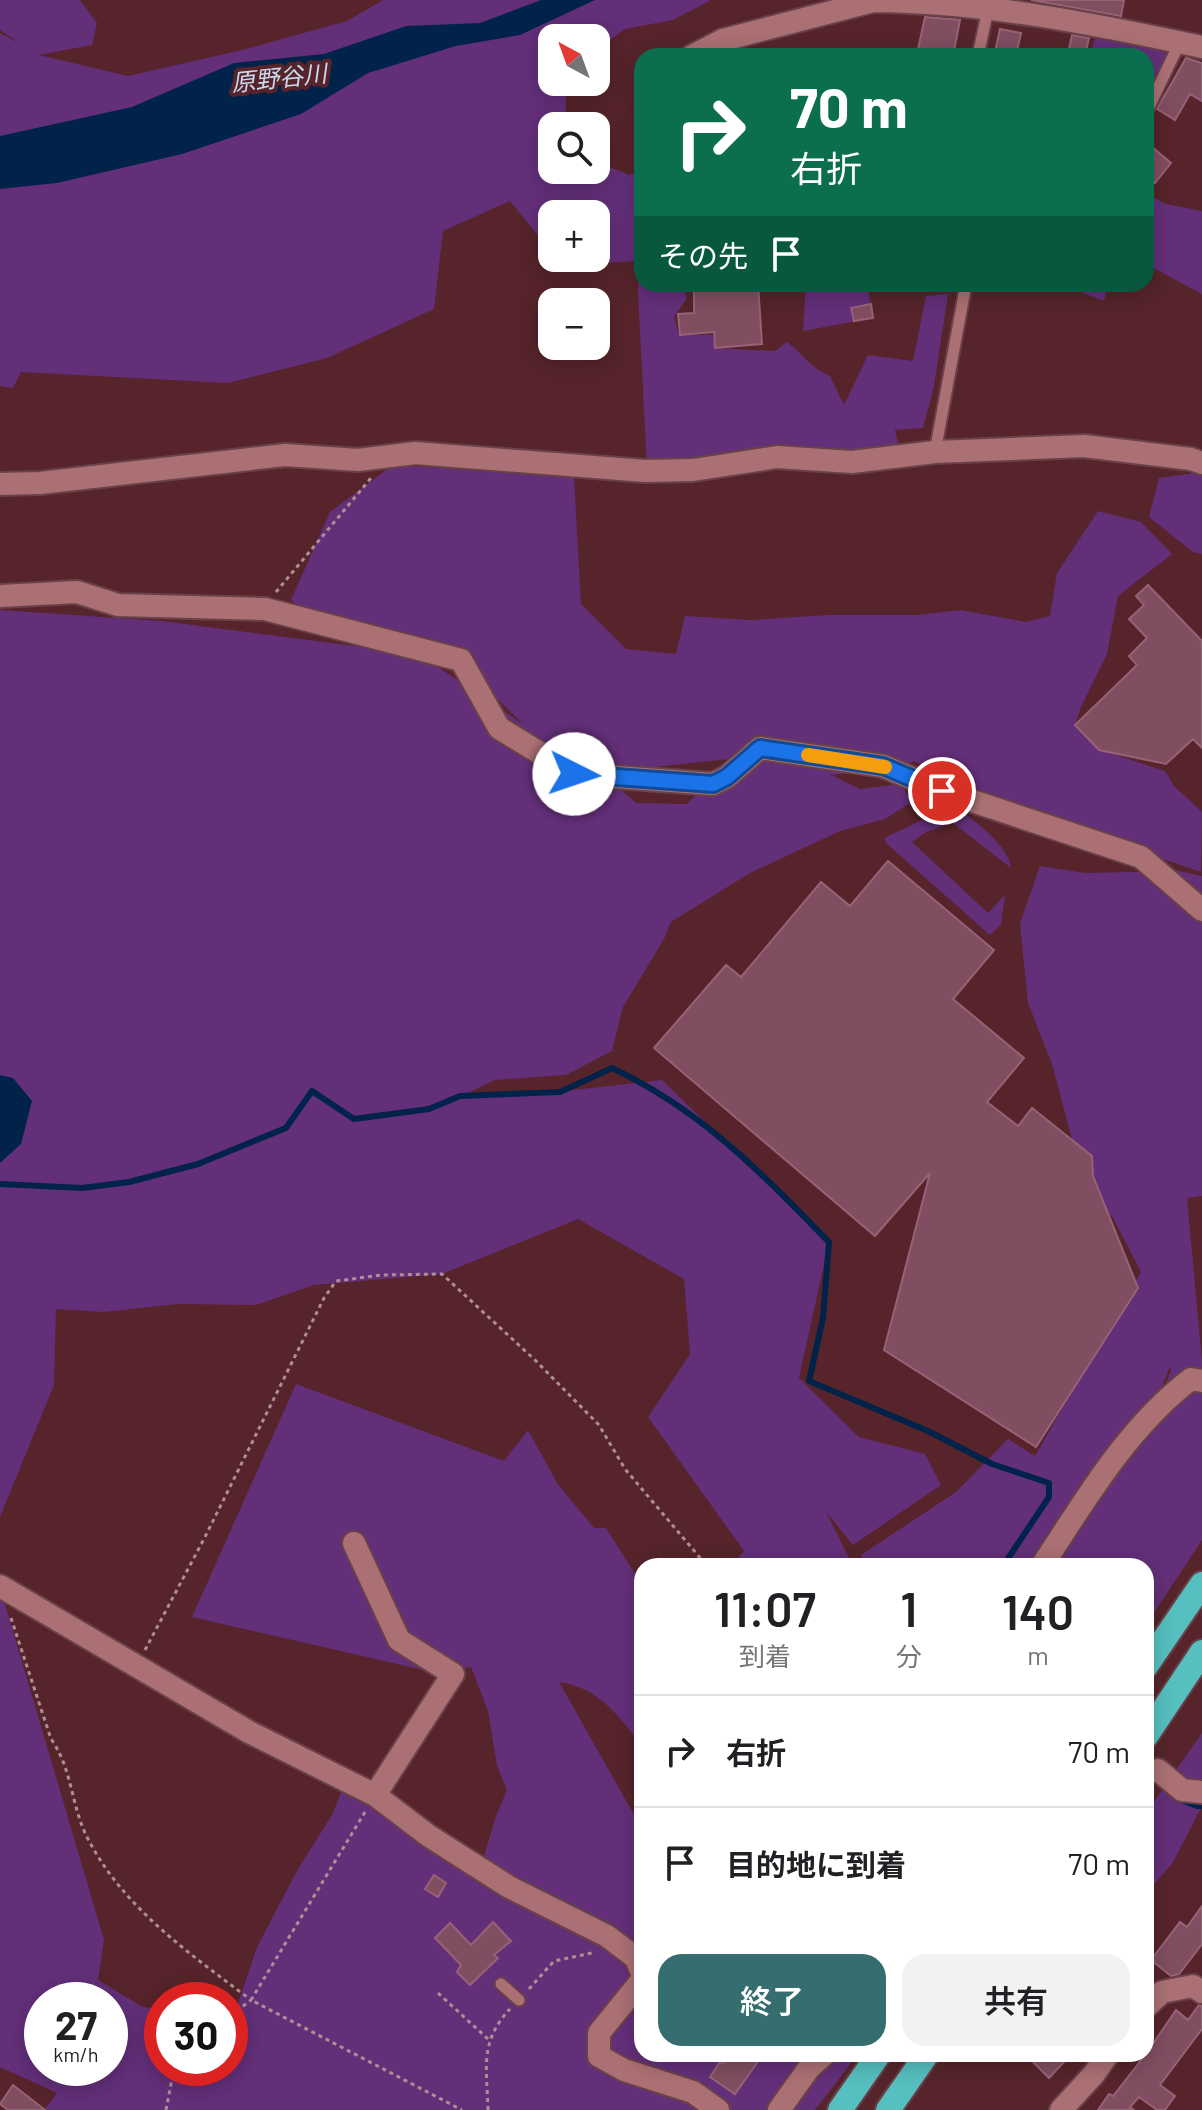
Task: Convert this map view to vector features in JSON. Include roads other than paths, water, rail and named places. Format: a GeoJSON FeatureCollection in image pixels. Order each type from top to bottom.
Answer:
{"type":"FeatureCollection","features":[{"type":"Feature","properties":{"kind":"highway"},"geometry":{"type":"LineString","coordinates":[[1154,1654],[1202,1584]]}},
{"type":"Feature","properties":{"kind":"highway"},"geometry":{"type":"LineString","coordinates":[[1154,1724],[1202,1652]]}},
{"type":"Feature","properties":{"kind":"highway"},"geometry":{"type":"LineString","coordinates":[[840,2110],[873,2062]]}},
{"type":"Feature","properties":{"kind":"highway"},"geometry":{"type":"LineString","coordinates":[[888,2110],[921,2062]]}},
{"type":"Feature","properties":{"kind":"street"},"geometry":{"type":"LineString","coordinates":[[708,48],[723,40],[876,0],[930,1],[988,9],[1191,44]]}},
{"type":"Feature","properties":{"kind":"street"},"geometry":{"type":"LineString","coordinates":[[0,484],[40,483],[285,455],[358,460],[415,453],[645,471],[693,470],[777,457],[852,462],[935,452],[1084,446],[1202,463]]}},
{"type":"Feature","properties":{"kind":"street"},"geometry":{"type":"LineString","coordinates":[[0,596],[77,592],[118,605],[265,609],[461,660],[499,728],[574,774],[713,784],[727,777],[760,748],[883,766],[942,791],[1141,857],[1202,910]]}},
{"type":"Feature","properties":{"kind":"street"},"geometry":{"type":"LineString","coordinates":[[1047,1558],[1088,1496],[1168,1396],[1191,1379],[1202,1381]]}},
{"type":"Feature","properties":{"kind":"street"},"geometry":{"type":"LineString","coordinates":[[354,1543],[399,1640],[453,1674],[375,1795]]}},
{"type":"Feature","properties":{"kind":"street"},"geometry":{"type":"LineString","coordinates":[[0,1587],[249,1732],[375,1795],[429,1836],[509,1887],[575,1918],[607,1936],[634,1957]]}},
{"type":"Feature","properties":{"kind":"street"},"geometry":{"type":"LineString","coordinates":[[1158,1770],[1182,1790],[1202,1792]]}},
{"type":"Feature","properties":{"kind":"street"},"geometry":{"type":"LineString","coordinates":[[1154,2000],[1162,1992],[1193,1986],[1202,1992]]}},
{"type":"Feature","properties":{"kind":"street"},"geometry":{"type":"LineString","coordinates":[[634,1987],[599,2033],[599,2056],[624,2070],[693,2092],[718,2110]]}},
{"type":"Feature","properties":{"kind":"street"},"geometry":{"type":"LineString","coordinates":[[779,2110],[816,2062]]}},
{"type":"Feature","properties":{"kind":"street"},"geometry":{"type":"LineString","coordinates":[[1061,2110],[1102,2062]]}},
{"type":"Feature","properties":{"kind":"lane"},"geometry":{"type":"LineString","coordinates":[[980,48],[988,9]]}},
{"type":"Feature","properties":{"kind":"lane"},"geometry":{"type":"LineString","coordinates":[[1154,101],[1191,44]]}},
{"type":"Feature","properties":{"kind":"lane"},"geometry":{"type":"LineString","coordinates":[[935,452],[965,292]]}},
{"type":"Feature","properties":{"kind":"lane"},"geometry":{"type":"LineString","coordinates":[[501,1984],[519,2000]]}},
{"type":"Feature","properties":{"kind":"water","name":"原野谷川"},"geometry":{"type":"Polygon","coordinates":[[[541,0],[595,0],[520,35],[456,46],[368,73],[301,114],[182,154],[57,183],[0,189],[0,136],[132,107],[234,63],[324,54],[406,26],[480,23],[541,0]]]}},
{"type":"Feature","properties":{"kind":"water"},"geometry":{"type":"Polygon","coordinates":[[[0,1075],[13,1078],[32,1101],[21,1144],[0,1163],[0,1075]]]}},
{"type":"Feature","properties":{"kind":"waterway"},"geometry":{"type":"LineString","coordinates":[[0,1184],[82,1188],[129,1182],[198,1164],[286,1128],[312,1091],[354,1119],[429,1109],[460,1096],[560,1092],[612,1068],[675,1103],[702,1123],[754,1168],[829,1242],[823,1318],[809,1381],[928,1431],[992,1464],[1049,1483],[1049,1497],[1008,1558]]}},
{"type":"Feature","properties":{"kind":"waterway"},"geometry":{"type":"LineString","coordinates":[[1179,1799],[1202,1806]]}}]}
